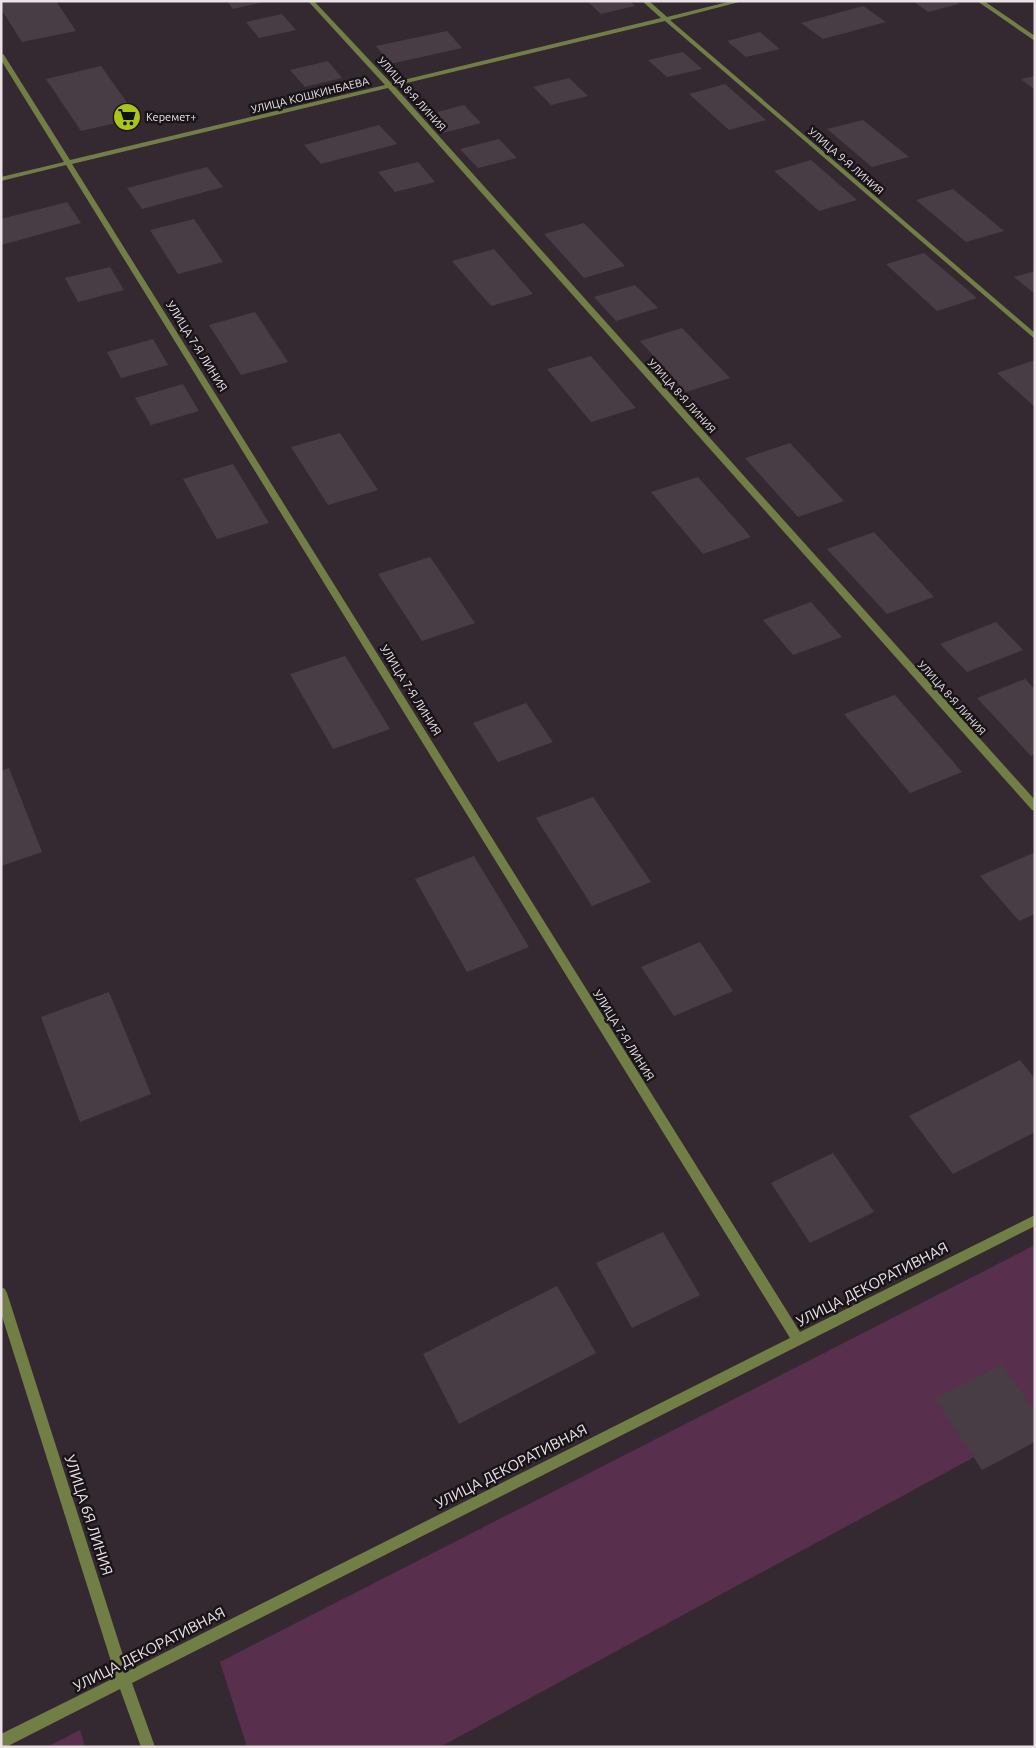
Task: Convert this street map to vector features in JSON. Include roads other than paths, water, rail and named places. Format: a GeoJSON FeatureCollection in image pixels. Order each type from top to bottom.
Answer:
{"type":"FeatureCollection","features":[{"type":"Feature","properties":{"kind":"street","name":"УЛИЦА 8-Я ЛИНИЯ"},"geometry":{"type":"LineString","coordinates":[[311,1],[390,86],[1035,807]]}},
{"type":"Feature","properties":{"kind":"street","name":"УЛИЦА 9-Я ЛИНИЯ"},"geometry":{"type":"LineString","coordinates":[[645,1],[1035,336]]}},
{"type":"Feature","properties":{"kind":"street","name":"УЛИЦА КОШКИНБАЕВА"},"geometry":{"type":"LineString","coordinates":[[1,179],[740,1]]}},
{"type":"Feature","properties":{"kind":"street"},"geometry":{"type":"LineString","coordinates":[[980,1],[1035,39]]}},
{"type":"Feature","properties":{"kind":"street","name":"УЛИЦА 7-Я ЛИНИЯ"},"geometry":{"type":"LineString","coordinates":[[1,55],[798,1340]]}},
{"type":"Feature","properties":{"kind":"street","name":"УЛИЦА ДЕКОРАТИВНАЯ"},"geometry":{"type":"LineString","coordinates":[[1,1742],[1035,1220]]}},
{"type":"Feature","properties":{"kind":"street","name":"УЛИЦА 6Я ЛИНИЯ"},"geometry":{"type":"LineString","coordinates":[[1,1293],[124,1680],[148,1747]]}},
{"type":"Feature","properties":{"kind":"place","name":"Керемет+"},"geometry":{"type":"Point","coordinates":[127,117]}}]}
